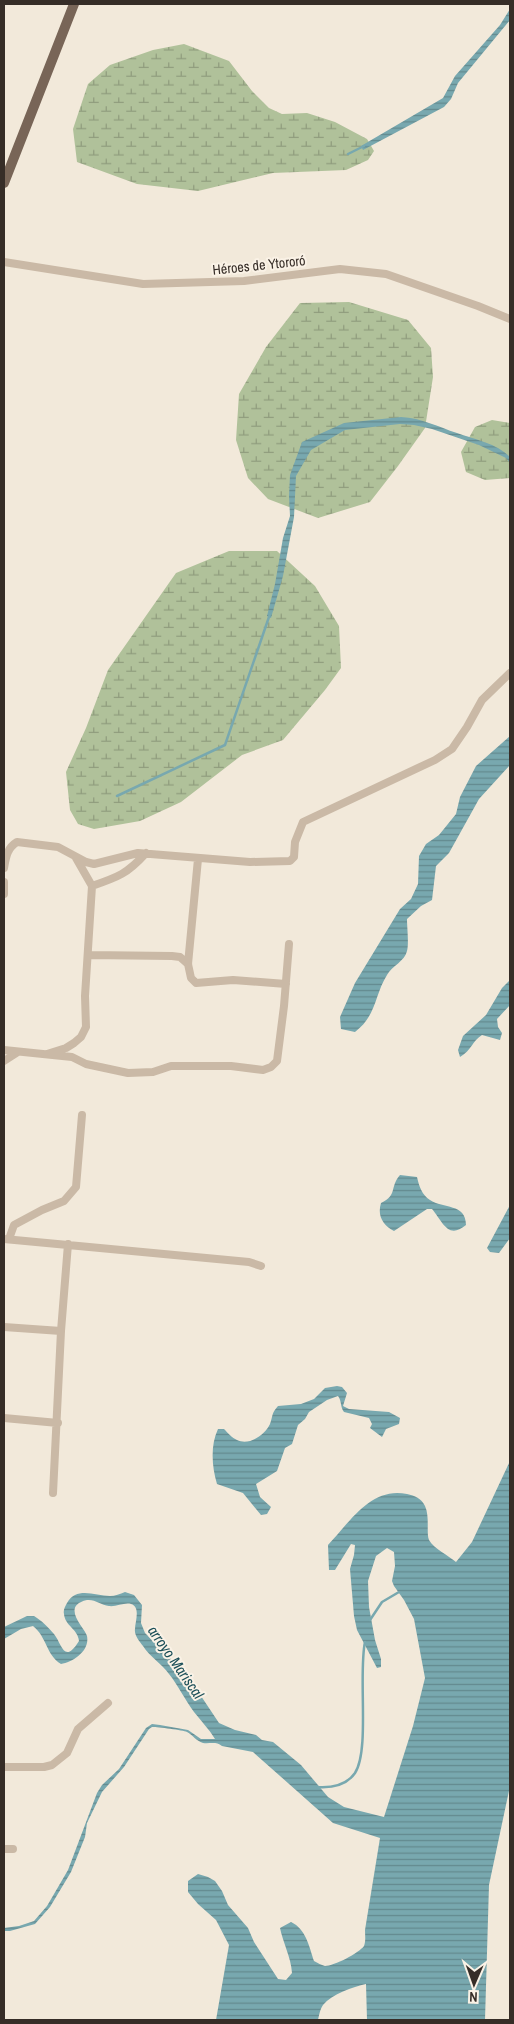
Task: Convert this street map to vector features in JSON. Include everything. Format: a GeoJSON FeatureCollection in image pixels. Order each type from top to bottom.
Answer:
{"type":"FeatureCollection","features":[{"type":"Feature","properties":{"kind":"main road"},"geometry":{"type":"LineString","coordinates":[[4,183],[74,4]]}},
{"type":"Feature","properties":{"kind":"street","name":"Héroes de Ytororó"},"geometry":{"type":"LineString","coordinates":[[4,262],[143,284],[244,281],[340,269],[386,274],[510,319]]}},
{"type":"Feature","properties":{"kind":"street"},"geometry":{"type":"LineString","coordinates":[[4,868],[8,851],[17,842],[52,845],[94,864],[132,855],[146,854],[198,859],[290,862],[294,857],[295,842],[303,822],[420,767],[452,749],[482,700],[510,673]]}},
{"type":"Feature","properties":{"kind":"street"},"geometry":{"type":"LineString","coordinates":[[92,886],[129,871],[146,854]]}},
{"type":"Feature","properties":{"kind":"street"},"geometry":{"type":"LineString","coordinates":[[40,1055],[66,1048],[82,1037],[86,1027],[85,996],[92,886],[75,855]]}},
{"type":"Feature","properties":{"kind":"street"},"geometry":{"type":"LineString","coordinates":[[198,859],[188,964],[191,978],[196,983],[233,980],[286,984]]}},
{"type":"Feature","properties":{"kind":"street"},"geometry":{"type":"LineString","coordinates":[[4,882],[4,894]]}},
{"type":"Feature","properties":{"kind":"street"},"geometry":{"type":"LineString","coordinates":[[4,1050],[72,1057],[86,1064],[128,1074],[154,1072],[172,1066],[231,1066],[263,1070],[271,1067],[276,1060],[289,944]]}},
{"type":"Feature","properties":{"kind":"street"},"geometry":{"type":"LineString","coordinates":[[88,955],[172,956],[180,957],[188,964]]}},
{"type":"Feature","properties":{"kind":"street"},"geometry":{"type":"LineString","coordinates":[[4,1061],[18,1052]]}},
{"type":"Feature","properties":{"kind":"street"},"geometry":{"type":"LineString","coordinates":[[82,1114],[76,1187],[64,1201],[14,1225],[6,1239],[249,1262],[261,1266]]}},
{"type":"Feature","properties":{"kind":"street"},"geometry":{"type":"LineString","coordinates":[[53,1493],[61,1331],[68,1244]]}},
{"type":"Feature","properties":{"kind":"street"},"geometry":{"type":"LineString","coordinates":[[4,1327],[61,1331]]}},
{"type":"Feature","properties":{"kind":"street"},"geometry":{"type":"LineString","coordinates":[[4,1418],[58,1422]]}},
{"type":"Feature","properties":{"kind":"street"},"geometry":{"type":"LineString","coordinates":[[4,1767],[44,1767],[52,1765],[67,1752],[78,1729],[108,1703]]}},
{"type":"Feature","properties":{"kind":"street"},"geometry":{"type":"LineString","coordinates":[[4,1849],[13,1849]]}},
{"type":"Feature","properties":{"kind":"green space"},"geometry":{"type":"Polygon","coordinates":[[[184,44],[229,61],[252,91],[269,108],[282,114],[307,113],[335,122],[367,139],[374,151],[368,160],[346,170],[273,173],[198,191],[137,184],[77,162],[73,129],[88,84],[110,65],[153,50],[184,44]]]}},
{"type":"Feature","properties":{"kind":"green space"},"geometry":{"type":"Polygon","coordinates":[[[349,302],[408,320],[431,348],[433,377],[425,428],[370,502],[318,518],[268,499],[248,478],[236,440],[239,394],[266,347],[300,303],[349,302]]]}},
{"type":"Feature","properties":{"kind":"green space"},"geometry":{"type":"Polygon","coordinates":[[[492,420],[510,423],[510,478],[485,480],[466,472],[461,452],[475,427],[492,420]]]}},
{"type":"Feature","properties":{"kind":"green space"},"geometry":{"type":"Polygon","coordinates":[[[229,551],[277,551],[315,586],[339,626],[341,668],[283,740],[242,755],[181,802],[140,821],[94,829],[78,824],[70,810],[66,772],[86,728],[108,670],[176,573],[229,551]]]}},
{"type":"Feature","properties":{"kind":"water"},"geometry":{"type":"Polygon","coordinates":[[[510,9],[510,20],[458,83],[451,99],[444,107],[363,150],[361,146],[443,98],[455,76],[500,25],[510,9]]]}},
{"type":"Feature","properties":{"kind":"water"},"geometry":{"type":"Polygon","coordinates":[[[401,417],[423,421],[492,445],[510,457],[510,463],[506,458],[479,445],[432,429],[400,424],[345,430],[311,450],[296,476],[294,517],[283,576],[271,618],[267,616],[283,538],[290,516],[290,475],[302,442],[344,423],[401,417]]]}},
{"type":"Feature","properties":{"kind":"water"},"geometry":{"type":"Polygon","coordinates":[[[510,736],[510,765],[479,799],[449,853],[436,866],[432,900],[421,906],[407,919],[408,944],[406,955],[387,975],[371,1012],[362,1026],[355,1032],[341,1029],[340,1017],[355,983],[400,909],[411,899],[418,884],[419,856],[426,844],[439,835],[456,814],[460,797],[476,766],[510,736]]]}},
{"type":"Feature","properties":{"kind":"water"},"geometry":{"type":"Polygon","coordinates":[[[510,980],[510,1005],[497,1019],[498,1027],[502,1033],[500,1040],[482,1035],[460,1057],[458,1050],[463,1036],[486,1015],[502,988],[510,980]]]}},
{"type":"Feature","properties":{"kind":"water"},"geometry":{"type":"Polygon","coordinates":[[[400,1175],[417,1177],[421,1190],[427,1198],[435,1203],[458,1210],[465,1218],[466,1225],[455,1231],[450,1230],[446,1228],[432,1209],[427,1209],[394,1231],[390,1229],[380,1216],[380,1208],[381,1203],[392,1194],[400,1175]]]}},
{"type":"Feature","properties":{"kind":"water"},"geometry":{"type":"Polygon","coordinates":[[[510,1205],[510,1238],[499,1253],[490,1252],[487,1248],[510,1205]]]}},
{"type":"Feature","properties":{"kind":"water"},"geometry":{"type":"Polygon","coordinates":[[[342,1387],[347,1393],[343,1406],[349,1409],[389,1412],[400,1418],[399,1424],[386,1429],[382,1437],[370,1428],[372,1424],[369,1418],[344,1412],[338,1396],[327,1400],[309,1412],[298,1425],[292,1444],[285,1448],[277,1471],[256,1484],[260,1497],[271,1507],[267,1514],[261,1515],[243,1493],[217,1484],[213,1456],[215,1436],[218,1429],[224,1429],[237,1440],[247,1442],[261,1435],[268,1428],[273,1413],[278,1406],[301,1404],[314,1399],[325,1388],[342,1387]]]}},
{"type":"Feature","properties":{"kind":"water"},"geometry":{"type":"Polygon","coordinates":[[[510,1461],[510,1786],[489,1885],[485,2020],[367,2020],[366,1984],[343,1991],[327,2001],[321,2008],[318,2020],[216,2020],[229,1945],[216,1920],[188,1892],[188,1881],[198,1874],[215,1881],[228,1905],[248,1928],[254,1942],[278,1979],[286,1980],[292,1973],[280,1928],[291,1922],[304,1933],[314,1961],[324,1966],[346,1959],[364,1946],[380,1838],[333,1823],[253,1752],[215,1743],[203,1743],[181,1730],[155,1727],[149,1729],[124,1767],[102,1792],[87,1823],[85,1837],[71,1872],[50,1907],[35,1924],[4,1931],[4,1928],[34,1921],[47,1906],[68,1870],[97,1793],[102,1785],[119,1769],[146,1728],[152,1724],[160,1725],[188,1730],[201,1739],[215,1739],[169,1674],[138,1640],[135,1631],[137,1611],[131,1604],[109,1606],[90,1600],[79,1603],[75,1607],[75,1612],[87,1636],[86,1646],[80,1655],[71,1661],[61,1664],[52,1656],[38,1630],[33,1626],[21,1629],[4,1639],[4,1627],[27,1616],[34,1616],[52,1632],[61,1647],[67,1652],[74,1648],[79,1641],[64,1614],[65,1607],[71,1598],[81,1593],[110,1596],[125,1592],[134,1595],[142,1605],[141,1623],[145,1633],[187,1675],[219,1723],[235,1730],[256,1735],[262,1740],[273,1742],[301,1765],[328,1797],[344,1807],[384,1817],[413,1726],[425,1678],[414,1619],[392,1581],[395,1566],[394,1552],[387,1548],[376,1556],[368,1581],[369,1607],[375,1640],[381,1659],[381,1667],[377,1668],[357,1630],[354,1616],[350,1569],[355,1545],[351,1544],[335,1570],[329,1570],[328,1545],[362,1508],[372,1501],[394,1493],[407,1494],[418,1498],[425,1506],[428,1537],[431,1543],[456,1562],[472,1542],[510,1461]]]}},
{"type":"Feature","properties":{"kind":"waterway"},"geometry":{"type":"LineString","coordinates":[[348,154],[364,146]]}},
{"type":"Feature","properties":{"kind":"waterway"},"geometry":{"type":"LineString","coordinates":[[117,796],[225,745],[270,614]]}},
{"type":"Feature","properties":{"kind":"waterway","name":"arroyo Mariscal"},"geometry":{"type":"LineString","coordinates":[[370,1620],[382,1602],[399,1592]]}},
{"type":"Feature","properties":{"kind":"waterway","name":"arroyo Mariscal"},"geometry":{"type":"LineString","coordinates":[[317,1787],[328,1787],[347,1781],[355,1773],[359,1762],[363,1730],[363,1656],[365,1642]]}}]}
